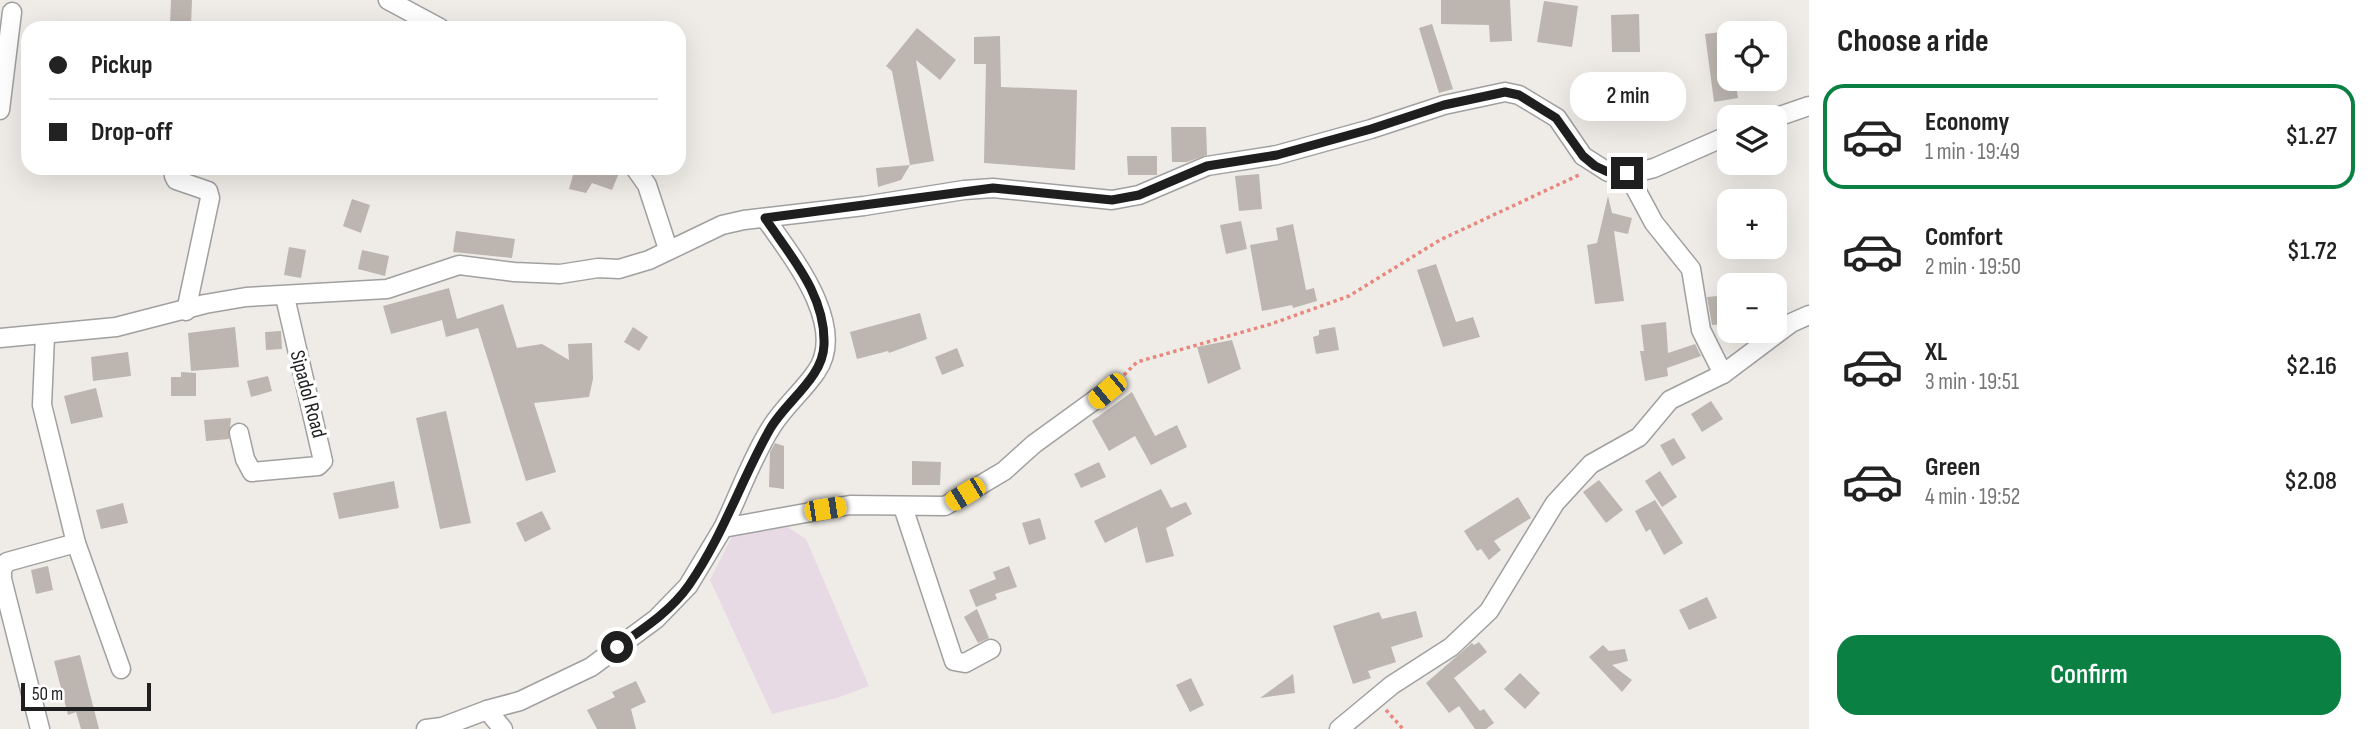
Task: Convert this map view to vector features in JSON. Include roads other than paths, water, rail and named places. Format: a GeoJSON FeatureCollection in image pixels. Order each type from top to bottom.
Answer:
{"type":"FeatureCollection","features":[{"type":"Feature","properties":{"kind":"street"},"geometry":{"type":"LineString","coordinates":[[388,0],[427,21]]}},
{"type":"Feature","properties":{"kind":"street"},"geometry":{"type":"LineString","coordinates":[[0,110],[12,12]]}},
{"type":"Feature","properties":{"kind":"street"},"geometry":{"type":"LineString","coordinates":[[0,338],[45,336],[116,327],[187,311],[205,304],[246,297],[285,297],[387,289],[459,265],[560,274],[598,268],[619,269],[649,260],[722,225],[993,188],[1112,200],[1126,198],[1207,166],[1277,155],[1444,105],[1505,92],[1519,95],[1556,118],[1583,156],[1608,172],[1627,173],[1654,168],[1717,140]]}},
{"type":"Feature","properties":{"kind":"street"},"geometry":{"type":"LineString","coordinates":[[1787,114],[1809,106]]}},
{"type":"Feature","properties":{"kind":"street"},"geometry":{"type":"LineString","coordinates":[[1627,173],[1654,223],[1691,269],[1701,330],[1723,374]]}},
{"type":"Feature","properties":{"kind":"street"},"geometry":{"type":"LineString","coordinates":[[174,175],[176,180],[208,191],[210,198],[187,311]]}},
{"type":"Feature","properties":{"kind":"street"},"geometry":{"type":"LineString","coordinates":[[640,175],[647,185],[668,249]]}},
{"type":"Feature","properties":{"kind":"street"},"geometry":{"type":"LineString","coordinates":[[426,729],[442,727],[487,709],[520,702],[564,683],[656,620],[688,586],[723,528],[771,428],[796,393],[818,371],[824,347],[821,309],[807,280],[765,218]]}},
{"type":"Feature","properties":{"kind":"street","name":"Sipadol Road"},"geometry":{"type":"LineString","coordinates":[[239,433],[245,459],[252,472],[318,466],[324,461],[285,297]]}},
{"type":"Feature","properties":{"kind":"street"},"geometry":{"type":"LineString","coordinates":[[1339,729],[1375,699],[1451,647],[1489,611],[1555,503],[1591,464],[1639,436],[1670,401],[1723,374],[1791,323],[1809,315]]}},
{"type":"Feature","properties":{"kind":"street"},"geometry":{"type":"LineString","coordinates":[[45,336],[42,404],[76,543],[121,669]]}},
{"type":"Feature","properties":{"kind":"street"},"geometry":{"type":"LineString","coordinates":[[723,528],[849,505],[945,506],[1004,471],[1034,444],[1107,391]]}},
{"type":"Feature","properties":{"kind":"street"},"geometry":{"type":"LineString","coordinates":[[902,507],[954,661],[965,663],[991,649]]}},
{"type":"Feature","properties":{"kind":"street"},"geometry":{"type":"LineString","coordinates":[[40,729],[2,579],[2,569],[7,562],[76,543]]}},
{"type":"Feature","properties":{"kind":"street"},"geometry":{"type":"LineString","coordinates":[[487,709],[503,729]]}}]}
